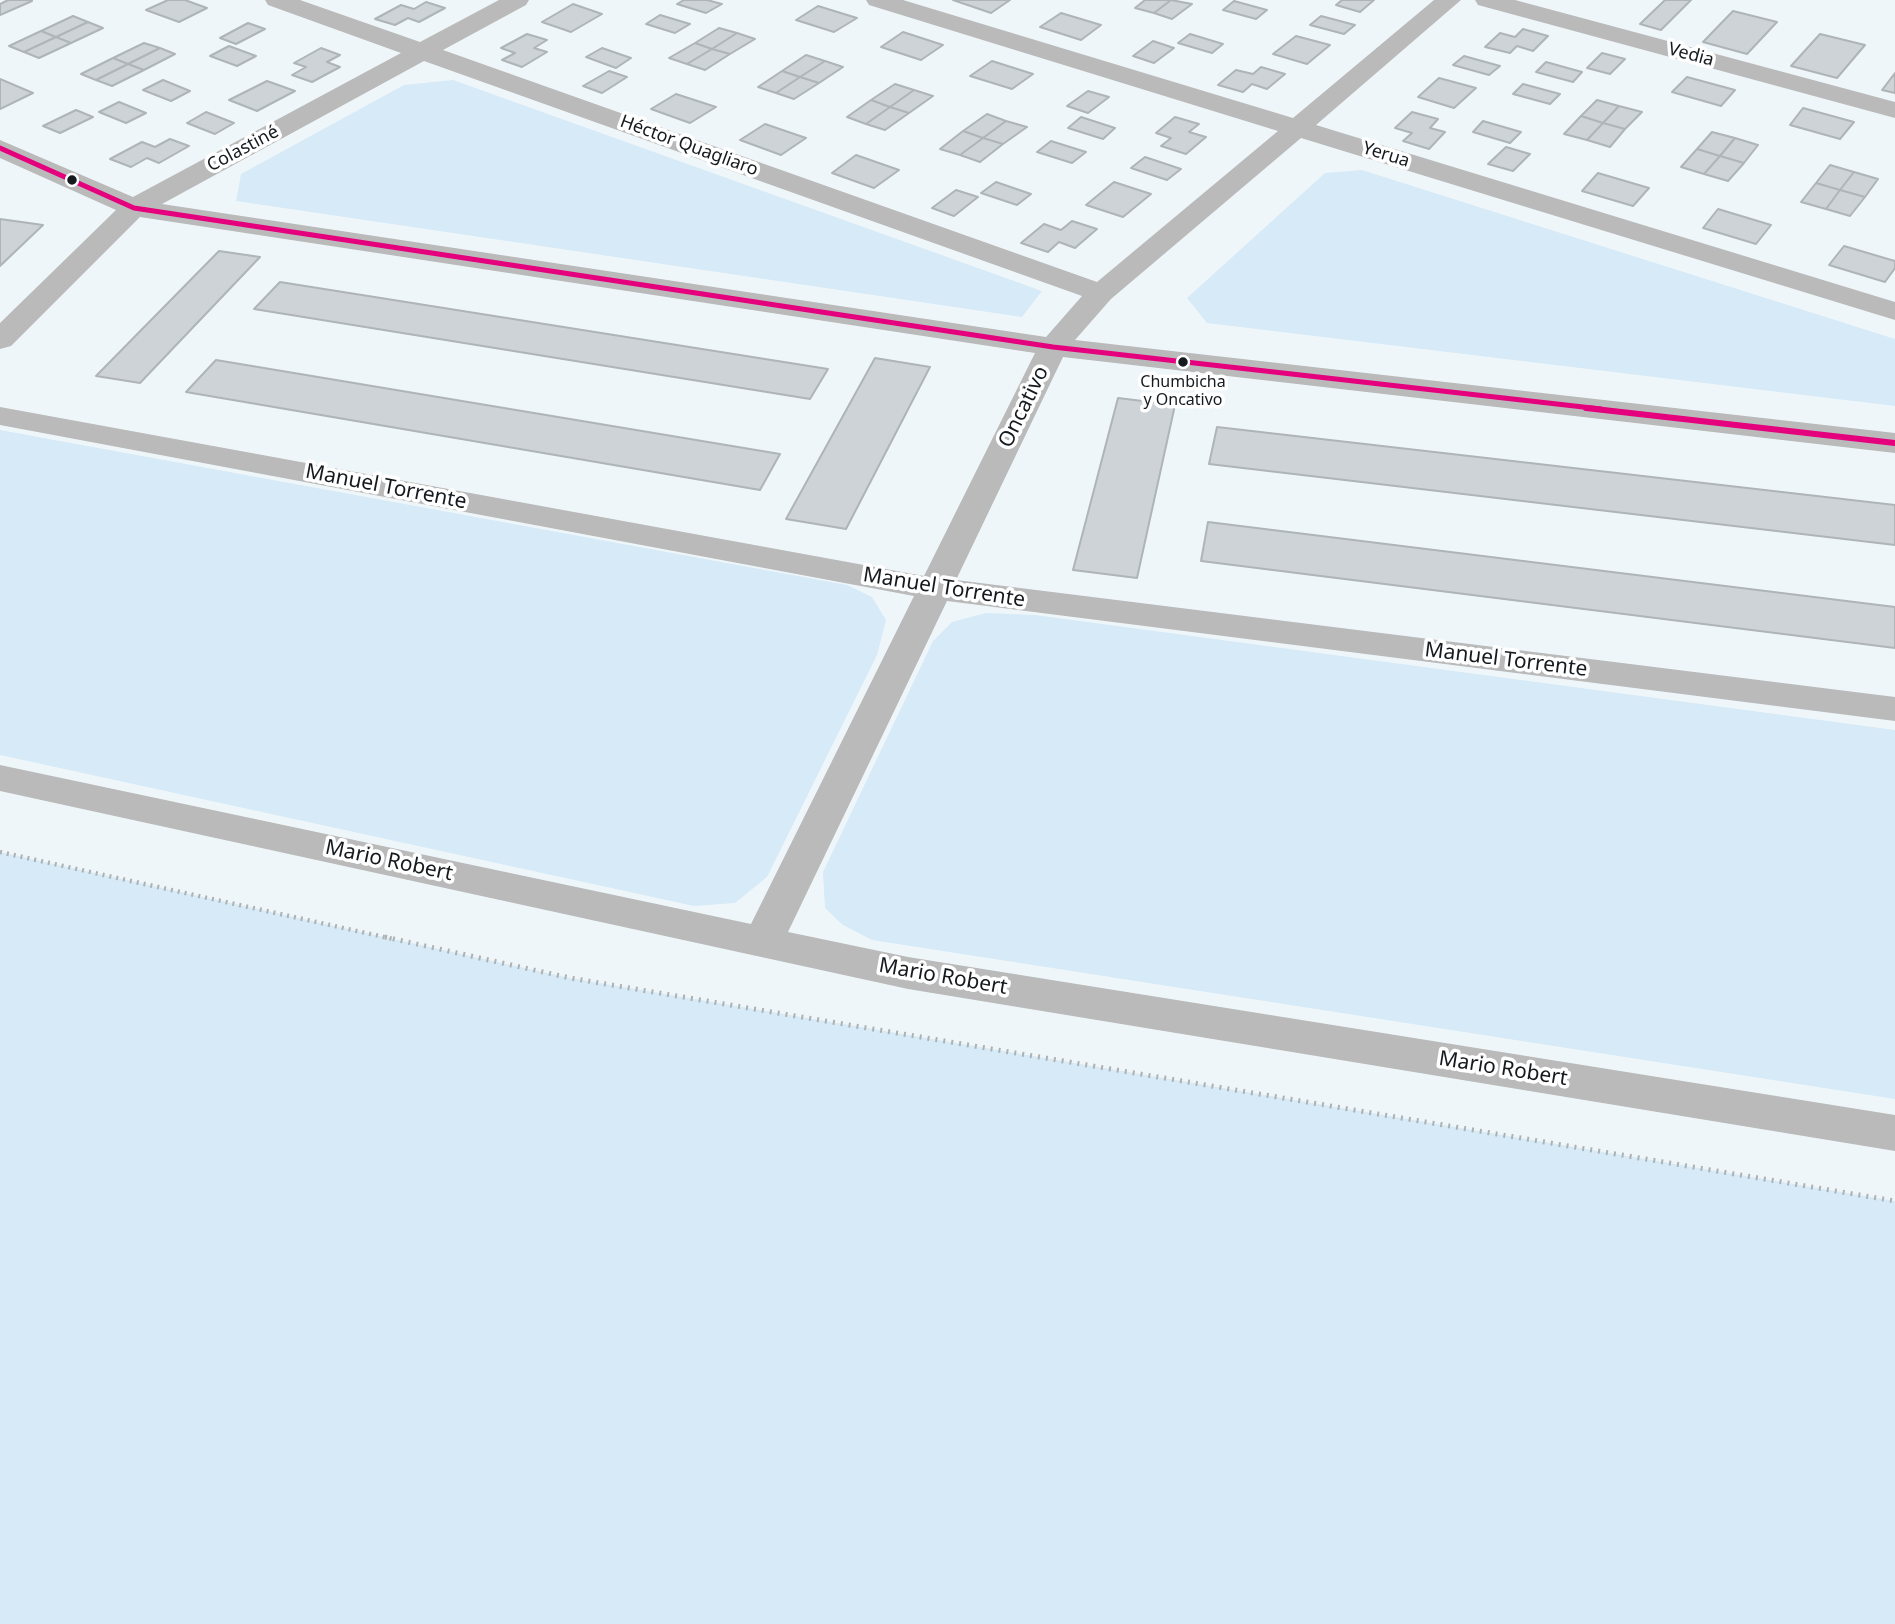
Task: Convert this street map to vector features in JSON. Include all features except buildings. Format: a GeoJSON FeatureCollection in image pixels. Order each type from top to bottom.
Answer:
{"type":"FeatureCollection","features":[{"type":"Feature","properties":{"kind":"street","name":"Héctor Quagliaro"},"geometry":{"type":"LineString","coordinates":[[277,0],[1101,293]]}},
{"type":"Feature","properties":{"kind":"street","name":"Colastiné"},"geometry":{"type":"LineString","coordinates":[[0,340],[134,208],[517,0]]}},
{"type":"Feature","properties":{"kind":"street","name":"Yerua"},"geometry":{"type":"LineString","coordinates":[[878,0],[1895,311]]}},
{"type":"Feature","properties":{"kind":"street","name":"Oncativo"},"geometry":{"type":"LineString","coordinates":[[764,940],[1053,347],[1101,293],[1449,0]]}},
{"type":"Feature","properties":{"kind":"street","name":"Vedia"},"geometry":{"type":"LineString","coordinates":[[1487,0],[1895,110]]}},
{"type":"Feature","properties":{"kind":"street"},"geometry":{"type":"LineString","coordinates":[[0,148],[134,208],[1053,347],[1895,443]]}},
{"type":"Feature","properties":{"kind":"street","name":"Manuel Torrente"},"geometry":{"type":"LineString","coordinates":[[0,415],[937,589],[1895,709]]}},
{"type":"Feature","properties":{"kind":"street","name":"Mario Robert"},"geometry":{"type":"LineString","coordinates":[[0,778],[908,972],[1895,1133]]}},
{"type":"Feature","properties":{"kind":"path"},"geometry":{"type":"LineString","coordinates":[[0,852],[570,978],[1895,1201]]}},
{"type":"Feature","properties":{"kind":"shaded area"},"geometry":{"type":"Polygon","coordinates":[[[453,80],[1042,291],[1022,317],[236,201],[241,174],[404,85],[453,80]]]}},
{"type":"Feature","properties":{"kind":"shaded area"},"geometry":{"type":"Polygon","coordinates":[[[1362,170],[1895,339],[1895,406],[1207,323],[1187,298],[1325,173],[1362,170]]]}},
{"type":"Feature","properties":{"kind":"shaded area"},"geometry":{"type":"Polygon","coordinates":[[[0,430],[847,585],[872,597],[886,620],[877,655],[767,877],[735,903],[694,906],[0,755],[0,430]]]}},
{"type":"Feature","properties":{"kind":"shaded area"},"geometry":{"type":"Polygon","coordinates":[[[986,613],[1035,615],[1895,730],[1895,1099],[872,940],[843,925],[825,908],[823,872],[933,641],[952,622],[986,613]]]}},
{"type":"Feature","properties":{"kind":"shaded area"},"geometry":{"type":"Polygon","coordinates":[[[0,852],[570,978],[1895,1201],[1895,1624],[0,1624],[0,852]]]}},
{"type":"Feature","properties":{"kind":"transit line"},"geometry":{"type":"LineString","coordinates":[[0,148],[134,208],[1053,347],[1895,443]]}},
{"type":"Feature","properties":{"kind":"place","name":"Chumbicha y Oncativo"},"geometry":{"type":"Point","coordinates":[1183,362]}}]}
